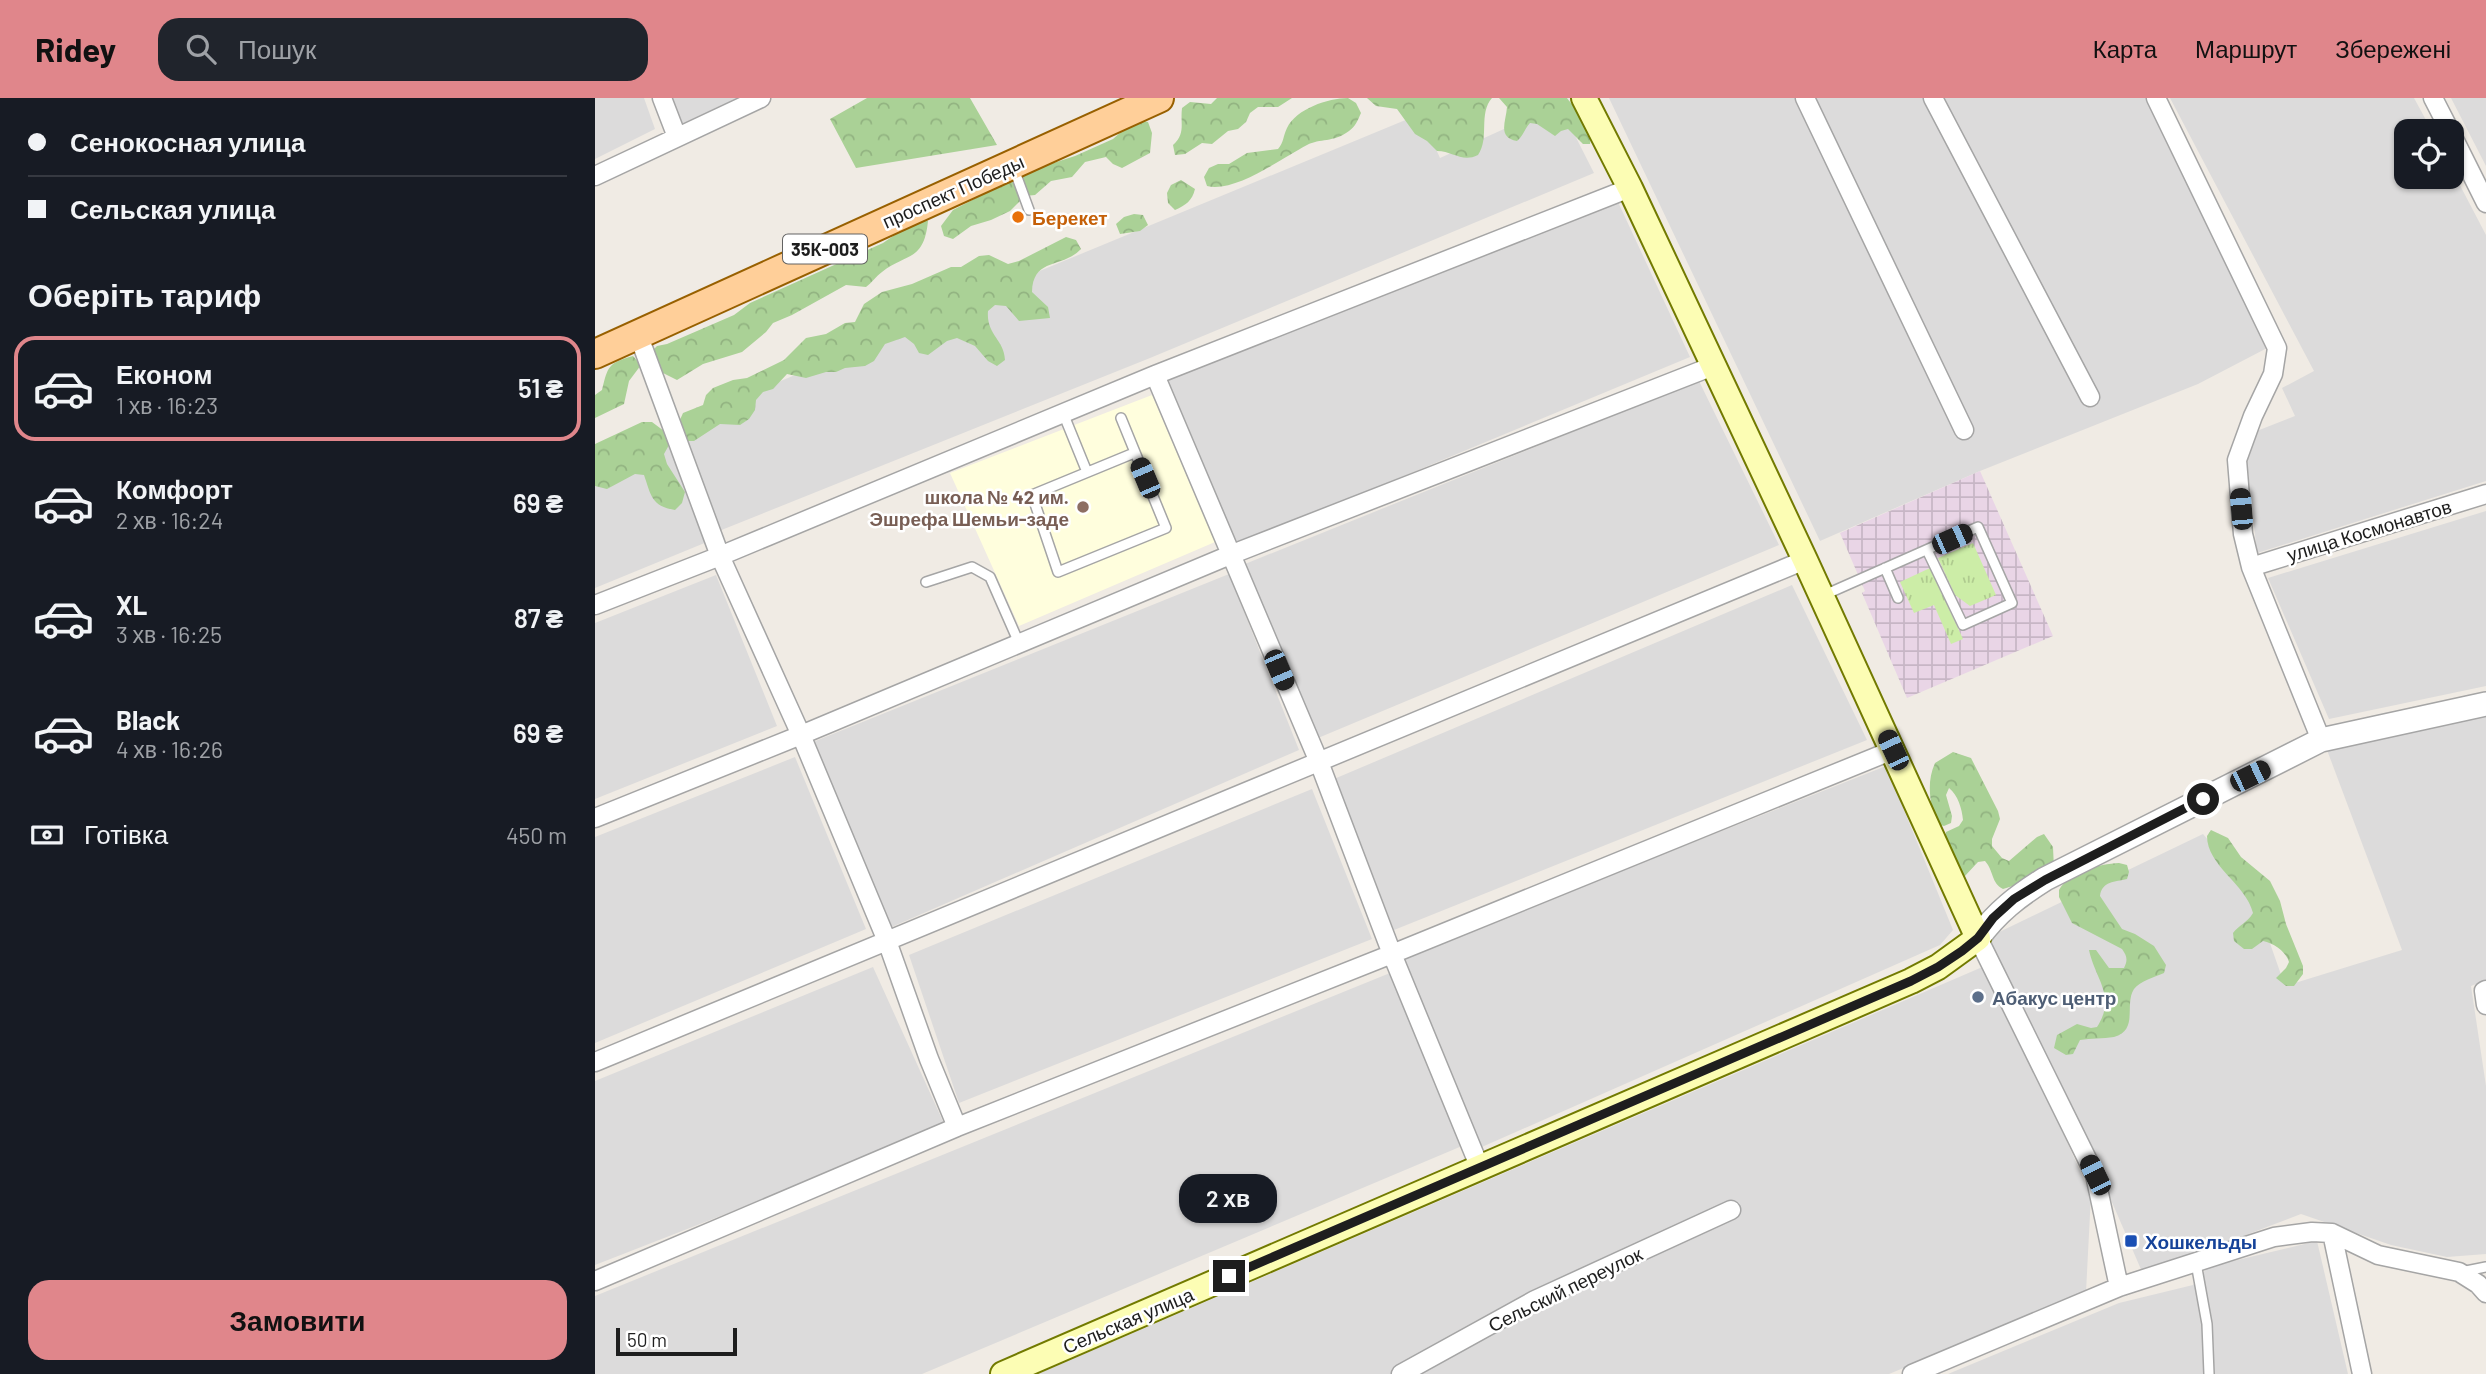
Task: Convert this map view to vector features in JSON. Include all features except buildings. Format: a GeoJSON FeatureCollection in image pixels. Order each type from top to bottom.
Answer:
{"type":"FeatureCollection","features":[{"type":"Feature","properties":{"kind":"main road","name":"проспект Победы"},"geometry":{"type":"LineString","coordinates":[[595,354],[1159,98]]}},
{"type":"Feature","properties":{"kind":"main road"},"geometry":{"type":"LineString","coordinates":[[1584,98],[1630,188],[1805,560],[1978,938]]}},
{"type":"Feature","properties":{"kind":"main road","name":"Сельская улица"},"geometry":{"type":"LineString","coordinates":[[1003,1374],[1911,981],[1947,962],[1978,938]]}},
{"type":"Feature","properties":{"kind":"street"},"geometry":{"type":"LineString","coordinates":[[662,98],[677,137]]}},
{"type":"Feature","properties":{"kind":"street"},"geometry":{"type":"LineString","coordinates":[[595,176],[761,98]]}},
{"type":"Feature","properties":{"kind":"street"},"geometry":{"type":"LineString","coordinates":[[1805,98],[1964,430]]}},
{"type":"Feature","properties":{"kind":"street"},"geometry":{"type":"LineString","coordinates":[[1933,98],[2090,397]]}},
{"type":"Feature","properties":{"kind":"street"},"geometry":{"type":"LineString","coordinates":[[2156,98],[2277,348],[2273,374],[2253,416],[2237,460],[2243,534],[2251,567],[2321,740]]}},
{"type":"Feature","properties":{"kind":"street"},"geometry":{"type":"LineString","coordinates":[[2433,98],[2444,119]]}},
{"type":"Feature","properties":{"kind":"street"},"geometry":{"type":"LineString","coordinates":[[2464,159],[2486,202]]}},
{"type":"Feature","properties":{"kind":"street"},"geometry":{"type":"LineString","coordinates":[[595,605],[720,556],[1155,374],[1630,188]]}},
{"type":"Feature","properties":{"kind":"street"},"geometry":{"type":"LineString","coordinates":[[638,334],[720,556],[801,735],[887,941],[929,1059],[957,1127]]}},
{"type":"Feature","properties":{"kind":"street"},"geometry":{"type":"LineString","coordinates":[[595,818],[801,735],[1230,555],[1713,366]]}},
{"type":"Feature","properties":{"kind":"street"},"geometry":{"type":"LineString","coordinates":[[1155,374],[1319,762],[1391,954],[1480,1168]]}},
{"type":"Feature","properties":{"kind":"street","name":"улица Космонавтов"},"geometry":{"type":"LineString","coordinates":[[2251,567],[2486,494]]}},
{"type":"Feature","properties":{"kind":"street"},"geometry":{"type":"LineString","coordinates":[[595,1062],[1805,560]]}},
{"type":"Feature","properties":{"kind":"street"},"geometry":{"type":"LineString","coordinates":[[2119,1287],[2095,1175],[1978,938],[1993,918],[2014,899],[2045,880],[2321,740],[2486,704]]}},
{"type":"Feature","properties":{"kind":"street"},"geometry":{"type":"LineString","coordinates":[[595,1281],[957,1127],[1893,750]]}},
{"type":"Feature","properties":{"kind":"street","name":"Сельский переулок"},"geometry":{"type":"LineString","coordinates":[[1401,1374],[1535,1300],[1731,1210]]}},
{"type":"Feature","properties":{"kind":"street"},"geometry":{"type":"LineString","coordinates":[[1912,1374],[2119,1287],[2274,1237],[2312,1232],[2332,1233],[2378,1255],[2459,1272],[2478,1284],[2486,1293]]}},
{"type":"Feature","properties":{"kind":"street"},"geometry":{"type":"LineString","coordinates":[[2332,1233],[2362,1374]]}},
{"type":"Feature","properties":{"kind":"lane"},"geometry":{"type":"LineString","coordinates":[[1012,164],[1029,210]]}},
{"type":"Feature","properties":{"kind":"lane"},"geometry":{"type":"LineString","coordinates":[[1063,413],[1087,472]]}},
{"type":"Feature","properties":{"kind":"lane"},"geometry":{"type":"LineString","coordinates":[[1121,418],[1166,528],[1058,572],[1032,495],[1134,453]]}},
{"type":"Feature","properties":{"kind":"lane"},"geometry":{"type":"LineString","coordinates":[[1822,597],[1978,527],[2012,603],[1963,625],[1927,550]]}},
{"type":"Feature","properties":{"kind":"lane"},"geometry":{"type":"LineString","coordinates":[[926,582],[972,567],[990,577],[1019,643]]}},
{"type":"Feature","properties":{"kind":"lane"},"geometry":{"type":"LineString","coordinates":[[1885,568],[1898,598]]}},
{"type":"Feature","properties":{"kind":"lane"},"geometry":{"type":"LineString","coordinates":[[2196,1263],[2207,1324],[2209,1374]]}},
{"type":"Feature","properties":{"kind":"lane"},"geometry":{"type":"LineString","coordinates":[[2459,1272],[2486,1267]]}},
{"type":"Feature","properties":{"kind":"shaded area"},"geometry":{"type":"Polygon","coordinates":[[[595,98],[644,98],[655,129],[595,159],[595,98]]]}},
{"type":"Feature","properties":{"kind":"shaded area"},"geometry":{"type":"Polygon","coordinates":[[[668,98],[745,98],[680,130],[668,98]]]}},
{"type":"Feature","properties":{"kind":"shaded area"},"geometry":{"type":"Polygon","coordinates":[[[1609,98],[2148,98],[2271,346],[2198,384],[1980,471],[1820,541],[1609,98]]]}},
{"type":"Feature","properties":{"kind":"shaded area"},"geometry":{"type":"Polygon","coordinates":[[[2170,98],[2414,98],[2425,119],[2394,119],[2394,189],[2462,189],[2486,235],[2486,481],[2257,553],[2244,436],[2295,416],[2282,388],[2314,371],[2170,98]]]}},
{"type":"Feature","properties":{"kind":"shaded area"},"geometry":{"type":"Polygon","coordinates":[[[2451,98],[2486,98],[2486,166],[2464,119],[2451,98]]]}},
{"type":"Feature","properties":{"kind":"shaded area"},"geometry":{"type":"Polygon","coordinates":[[[1559,104],[1594,173],[1150,358],[719,531],[682,423],[1420,114],[1440,158],[1559,104]]]}},
{"type":"Feature","properties":{"kind":"shaded area"},"geometry":{"type":"Polygon","coordinates":[[[1618,202],[1690,357],[1233,547],[1167,379],[1618,202]]]}},
{"type":"Feature","properties":{"kind":"shaded area"},"geometry":{"type":"Polygon","coordinates":[[[1699,381],[1779,545],[1318,738],[1245,564],[1699,381]]]}},
{"type":"Feature","properties":{"kind":"shaded area","name":"школа № 42 им. Эшрефа Шемьи-заде"},"geometry":{"type":"Polygon","coordinates":[[[1152,395],[1215,542],[1019,626],[950,473],[1152,395]]]}},
{"type":"Feature","properties":{"kind":"shaded area"},"geometry":{"type":"Polygon","coordinates":[[[667,431],[707,542],[595,588],[595,462],[667,431]]]}},
{"type":"Feature","properties":{"kind":"shaded area"},"geometry":{"type":"Polygon","coordinates":[[[1980,471],[2053,636],[1907,698],[1862,593],[1865,591],[1840,533],[1980,471]]]}},
{"type":"Feature","properties":{"kind":"shaded area"},"geometry":{"type":"Polygon","coordinates":[[[2486,511],[2486,686],[2329,719],[2268,578],[2486,511]]]}},
{"type":"Feature","properties":{"kind":"shaded area"},"geometry":{"type":"Polygon","coordinates":[[[1229,574],[1299,750],[887,929],[808,744],[1229,574]]]}},
{"type":"Feature","properties":{"kind":"shaded area"},"geometry":{"type":"Polygon","coordinates":[[[716,575],[777,726],[595,799],[595,623],[716,575]]]}},
{"type":"Feature","properties":{"kind":"shaded area"},"geometry":{"type":"Polygon","coordinates":[[[1792,585],[1867,740],[1394,930],[1334,779],[1792,585]]]}},
{"type":"Feature","properties":{"kind":"shaded area"},"geometry":{"type":"Polygon","coordinates":[[[2486,716],[2486,980],[2471,986],[2486,1086],[2486,1254],[2447,1257],[2391,1245],[2301,1214],[2143,1274],[2077,1121],[1989,937],[2203,834],[2252,892],[2285,986],[2402,950],[2327,750],[2486,716]]]}},
{"type":"Feature","properties":{"kind":"shaded area"},"geometry":{"type":"Polygon","coordinates":[[[795,757],[866,929],[595,1043],[595,837],[795,757]]]}},
{"type":"Feature","properties":{"kind":"shaded area"},"geometry":{"type":"Polygon","coordinates":[[[1886,766],[1953,930],[1940,945],[1475,1150],[1403,957],[1886,766]]]}},
{"type":"Feature","properties":{"kind":"shaded area"},"geometry":{"type":"Polygon","coordinates":[[[1312,789],[1372,939],[959,1103],[909,955],[1312,789]]]}},
{"type":"Feature","properties":{"kind":"shaded area"},"geometry":{"type":"Polygon","coordinates":[[[1987,965],[2091,1195],[2086,1292],[1889,1374],[1038,1374],[1987,965]]]}},
{"type":"Feature","properties":{"kind":"shaded area"},"geometry":{"type":"Polygon","coordinates":[[[873,967],[946,1128],[595,1265],[595,1081],[873,967]]]}},
{"type":"Feature","properties":{"kind":"shaded area"},"geometry":{"type":"Polygon","coordinates":[[[1390,973],[1462,1146],[922,1374],[595,1374],[595,1296],[1390,973]]]}},
{"type":"Feature","properties":{"kind":"shaded area"},"geometry":{"type":"Polygon","coordinates":[[[2317,1241],[2348,1374],[1948,1374],[2119,1303],[2193,1285],[2208,1267],[2317,1241]]]}},
{"type":"Feature","properties":{"kind":"green space"},"geometry":{"type":"Polygon","coordinates":[[[867,98],[970,98],[997,145],[856,168],[830,119],[867,98]]]}},
{"type":"Feature","properties":{"kind":"green space"},"geometry":{"type":"Polygon","coordinates":[[[1217,98],[1292,98],[1278,107],[1258,107],[1238,129],[1228,131],[1212,144],[1202,143],[1185,154],[1175,155],[1173,145],[1181,132],[1182,108],[1190,102],[1211,104],[1217,98]]]}},
{"type":"Feature","properties":{"kind":"green space"},"geometry":{"type":"Polygon","coordinates":[[[1348,98],[1356,103],[1361,113],[1353,127],[1343,135],[1307,145],[1244,180],[1218,187],[1207,186],[1204,177],[1209,168],[1218,164],[1229,164],[1247,153],[1278,149],[1291,121],[1298,115],[1322,102],[1348,98]]]}},
{"type":"Feature","properties":{"kind":"green space"},"geometry":{"type":"Polygon","coordinates":[[[1367,98],[1492,98],[1486,111],[1481,148],[1478,155],[1467,158],[1437,151],[1415,134],[1397,109],[1376,106],[1367,98]]]}},
{"type":"Feature","properties":{"kind":"green space"},"geometry":{"type":"Polygon","coordinates":[[[1499,98],[1567,98],[1589,132],[1590,144],[1583,144],[1568,129],[1555,136],[1537,124],[1530,123],[1517,141],[1511,139],[1504,128],[1507,107],[1499,98]]]}},
{"type":"Feature","properties":{"kind":"green space"},"geometry":{"type":"Polygon","coordinates":[[[1138,120],[1148,122],[1152,133],[1150,153],[1122,168],[1106,157],[1085,162],[1072,177],[1051,181],[1035,195],[1025,196],[1010,211],[971,226],[953,239],[944,236],[941,226],[953,210],[1006,180],[1027,175],[1035,169],[1075,156],[1113,139],[1138,120]]]}},
{"type":"Feature","properties":{"kind":"green space"},"geometry":{"type":"Polygon","coordinates":[[[1181,180],[1195,189],[1188,202],[1175,210],[1168,203],[1167,193],[1171,185],[1181,180]]]}},
{"type":"Feature","properties":{"kind":"green space"},"geometry":{"type":"Polygon","coordinates":[[[1143,215],[1148,225],[1140,231],[1120,234],[1116,224],[1124,217],[1143,215]]]}},
{"type":"Feature","properties":{"kind":"green space"},"geometry":{"type":"Polygon","coordinates":[[[918,219],[928,221],[923,244],[913,255],[882,272],[866,287],[846,285],[773,323],[742,352],[703,364],[677,380],[659,371],[649,354],[657,346],[734,315],[750,303],[883,243],[918,219]]]}},
{"type":"Feature","properties":{"kind":"green space"},"geometry":{"type":"Polygon","coordinates":[[[1066,237],[1076,240],[1081,249],[1043,268],[1034,281],[1032,292],[1048,307],[1050,318],[1019,321],[1006,306],[995,305],[988,311],[992,332],[1004,353],[1005,360],[997,366],[988,361],[975,346],[957,338],[947,341],[928,355],[919,353],[914,344],[905,337],[885,344],[874,361],[865,366],[806,378],[787,374],[773,389],[763,392],[756,400],[755,410],[749,419],[740,425],[720,424],[694,441],[684,441],[679,422],[683,413],[703,405],[706,395],[713,388],[747,378],[784,360],[806,338],[826,334],[845,323],[855,322],[864,304],[882,292],[912,284],[951,267],[961,267],[979,256],[989,255],[1008,264],[1019,261],[1066,237]]]}},
{"type":"Feature","properties":{"kind":"green space"},"geometry":{"type":"Polygon","coordinates":[[[633,356],[641,365],[629,381],[624,404],[595,418],[595,395],[602,390],[610,367],[633,356]]]}},
{"type":"Feature","properties":{"kind":"green space"},"geometry":{"type":"Polygon","coordinates":[[[642,422],[652,422],[668,434],[669,445],[664,454],[667,464],[685,492],[682,503],[675,510],[656,502],[644,475],[635,474],[607,489],[595,486],[595,444],[642,422]]]}},
{"type":"Feature","properties":{"kind":"green space"},"geometry":{"type":"Polygon","coordinates":[[[1973,543],[1996,595],[1970,606],[1955,595],[1938,558],[1973,543]]]}},
{"type":"Feature","properties":{"kind":"green space"},"geometry":{"type":"Polygon","coordinates":[[[1930,568],[1963,639],[1951,644],[1934,605],[1914,613],[1900,582],[1930,568]]]}},
{"type":"Feature","properties":{"kind":"green space"},"geometry":{"type":"Polygon","coordinates":[[[1953,752],[1971,758],[1998,811],[2000,819],[1992,846],[2002,858],[2009,861],[2044,834],[2053,847],[2054,869],[2003,889],[1996,884],[1985,861],[1978,862],[1964,877],[1952,856],[1946,837],[1946,832],[1959,826],[1963,820],[1959,803],[1949,788],[1946,795],[1952,816],[1951,823],[1944,826],[1937,824],[1930,794],[1935,763],[1953,752]]]}},
{"type":"Feature","properties":{"kind":"green space"},"geometry":{"type":"Polygon","coordinates":[[[2211,830],[2228,838],[2241,857],[2270,881],[2303,966],[2303,974],[2294,986],[2286,986],[2276,978],[2289,962],[2279,948],[2263,941],[2252,949],[2244,949],[2234,941],[2233,933],[2253,913],[2243,893],[2213,857],[2207,836],[2211,830]]]}},
{"type":"Feature","properties":{"kind":"green space"},"geometry":{"type":"Polygon","coordinates":[[[2119,863],[2127,865],[2127,879],[2106,885],[2100,896],[2122,929],[2154,946],[2166,965],[2164,973],[2144,981],[2134,989],[2129,1023],[2122,1034],[2080,1040],[2073,1054],[2066,1055],[2054,1048],[2057,1035],[2077,1024],[2097,1027],[2103,1016],[2105,997],[2089,950],[2096,950],[2109,968],[2124,968],[2126,958],[2122,949],[2072,923],[2059,897],[2059,890],[2078,873],[2119,863]]]}},
{"type":"Feature","properties":{"kind":"place","name":"Берекет"},"geometry":{"type":"Point","coordinates":[1018,217]}},
{"type":"Feature","properties":{"kind":"place","name":"школа № 42 им. Эшрефа Шемьи-заде"},"geometry":{"type":"Point","coordinates":[1083,507]}},
{"type":"Feature","properties":{"kind":"place","name":"Абакус центр"},"geometry":{"type":"Point","coordinates":[1978,997]}},
{"type":"Feature","properties":{"kind":"place","name":"Хошкельды"},"geometry":{"type":"Point","coordinates":[2131,1241]}},
{"type":"Feature","properties":{"kind":"route"},"geometry":{"type":"LineString","coordinates":[[1229,1276],[1911,981],[1962,951],[1978,938],[1993,918],[2014,899],[2085,858],[2203,799]]}}]}
